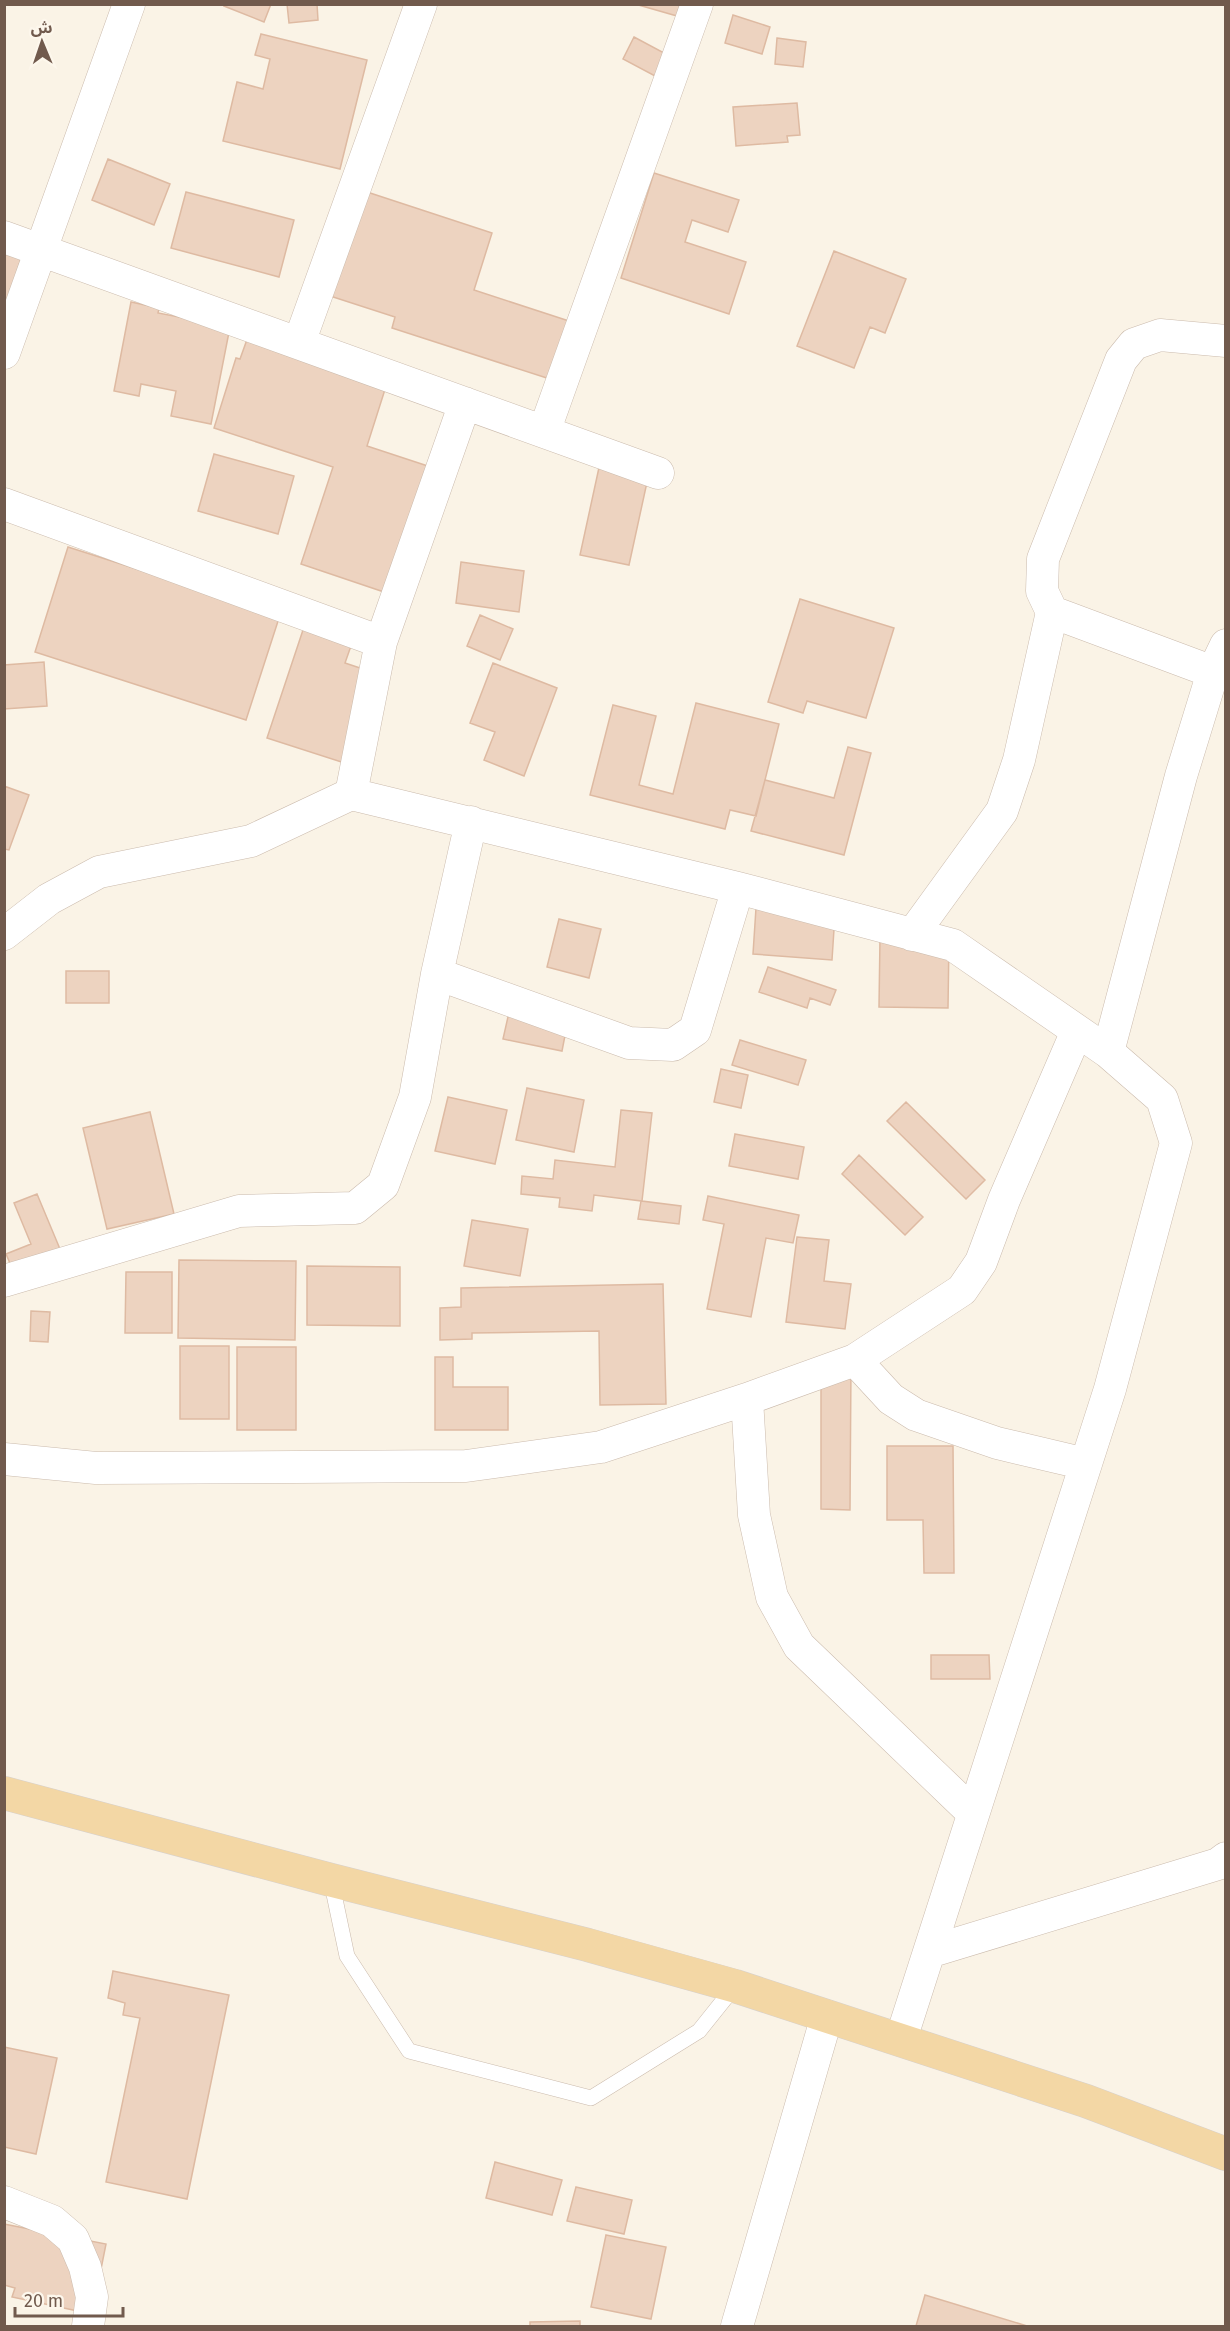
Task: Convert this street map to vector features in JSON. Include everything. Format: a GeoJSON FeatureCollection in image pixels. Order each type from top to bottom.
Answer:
{"type":"FeatureCollection","features":[{"type":"Feature","properties":{"kind":"main road"},"geometry":{"type":"LineString","coordinates":[[4,1792],[331,1880],[588,1945],[735,1986],[1086,2101],[1226,2154]]}},
{"type":"Feature","properties":{"kind":"street"},"geometry":{"type":"LineString","coordinates":[[4,353],[129,4]]}},
{"type":"Feature","properties":{"kind":"street"},"geometry":{"type":"LineString","coordinates":[[298,344],[421,4]]}},
{"type":"Feature","properties":{"kind":"street"},"geometry":{"type":"LineString","coordinates":[[544,432],[697,4]]}},
{"type":"Feature","properties":{"kind":"street"},"geometry":{"type":"LineString","coordinates":[[4,237],[658,473]]}},
{"type":"Feature","properties":{"kind":"street"},"geometry":{"type":"LineString","coordinates":[[912,935],[1002,811],[1019,760],[1052,612],[1042,591],[1043,559],[1121,360],[1134,344],[1160,335],[1226,341]]}},
{"type":"Feature","properties":{"kind":"street"},"geometry":{"type":"LineString","coordinates":[[351,794],[381,642],[465,403]]}},
{"type":"Feature","properties":{"kind":"street"},"geometry":{"type":"LineString","coordinates":[[4,504],[381,642]]}},
{"type":"Feature","properties":{"kind":"street"},"geometry":{"type":"LineString","coordinates":[[1052,612],[1219,659],[1181,776],[1108,1052]]}},
{"type":"Feature","properties":{"kind":"street"},"geometry":{"type":"LineString","coordinates":[[4,934],[49,899],[99,872],[251,841],[351,794],[738,888],[953,945],[1108,1052],[1162,1099],[1176,1143],[1110,1389],[901,2039]]}},
{"type":"Feature","properties":{"kind":"street"},"geometry":{"type":"LineString","coordinates":[[4,1281],[239,1211],[355,1208],[383,1185],[415,1097],[437,974],[471,822]]}},
{"type":"Feature","properties":{"kind":"street"},"geometry":{"type":"LineString","coordinates":[[437,974],[629,1043],[673,1045],[695,1030],[738,888]]}},
{"type":"Feature","properties":{"kind":"street"},"geometry":{"type":"LineString","coordinates":[[4,1459],[96,1468],[466,1466],[601,1447],[747,1399],[855,1360],[962,1290],[981,1262],[1004,1200],[1077,1030]]}},
{"type":"Feature","properties":{"kind":"street"},"geometry":{"type":"LineString","coordinates":[[855,1360],[891,1399],[916,1415],[997,1443],[1086,1464]]}},
{"type":"Feature","properties":{"kind":"street"},"geometry":{"type":"LineString","coordinates":[[747,1399],[754,1515],[772,1597],[799,1646],[974,1813]]}},
{"type":"Feature","properties":{"kind":"street"},"geometry":{"type":"LineString","coordinates":[[929,1952],[1218,1864],[1226,1858]]}},
{"type":"Feature","properties":{"kind":"street"},"geometry":{"type":"LineString","coordinates":[[737,2326],[827,2016]]}},
{"type":"Feature","properties":{"kind":"street"},"geometry":{"type":"LineString","coordinates":[[4,2202],[52,2221],[73,2239],[85,2267],[92,2298],[88,2326]]}},
{"type":"Feature","properties":{"kind":"lane"},"geometry":{"type":"LineString","coordinates":[[331,1880],[347,1956],[409,2050],[591,2098],[699,2031],[735,1986]]}},
{"type":"Feature","properties":{"kind":"building"},"geometry":{"type":"Polygon","coordinates":[[[225,4],[271,4],[264,22],[224,6],[225,4]]]}},
{"type":"Feature","properties":{"kind":"building"},"geometry":{"type":"Polygon","coordinates":[[[287,4],[317,4],[318,20],[289,23],[287,4]]]}},
{"type":"Feature","properties":{"kind":"building"},"geometry":{"type":"Polygon","coordinates":[[[635,4],[680,4],[677,16],[635,4]]]}},
{"type":"Feature","properties":{"kind":"building"},"geometry":{"type":"Polygon","coordinates":[[[733,15],[770,27],[762,54],[725,43],[733,15]]]}},
{"type":"Feature","properties":{"kind":"building"},"geometry":{"type":"Polygon","coordinates":[[[261,34],[367,60],[340,169],[223,141],[237,82],[263,89],[270,59],[255,55],[261,34]]]}},
{"type":"Feature","properties":{"kind":"building"},"geometry":{"type":"Polygon","coordinates":[[[634,37],[666,54],[655,76],[623,59],[634,37]]]}},
{"type":"Feature","properties":{"kind":"building"},"geometry":{"type":"Polygon","coordinates":[[[777,38],[806,42],[803,67],[775,64],[777,38]]]}},
{"type":"Feature","properties":{"kind":"building"},"geometry":{"type":"Polygon","coordinates":[[[797,103],[800,135],[787,136],[788,142],[736,146],[733,107],[797,103]]]}},
{"type":"Feature","properties":{"kind":"building"},"geometry":{"type":"Polygon","coordinates":[[[108,159],[170,184],[154,225],[92,200],[108,159]]]}},
{"type":"Feature","properties":{"kind":"building"},"geometry":{"type":"Polygon","coordinates":[[[654,173],[739,200],[728,232],[692,220],[685,242],[746,262],[729,314],[621,278],[654,173]]]}},
{"type":"Feature","properties":{"kind":"building"},"geometry":{"type":"Polygon","coordinates":[[[361,190],[492,233],[474,290],[569,321],[550,379],[392,328],[395,317],[327,295],[361,190]]]}},
{"type":"Feature","properties":{"kind":"building"},"geometry":{"type":"Polygon","coordinates":[[[186,192],[294,220],[279,277],[171,248],[186,192]]]}},
{"type":"Feature","properties":{"kind":"building"},"geometry":{"type":"Polygon","coordinates":[[[4,250],[22,255],[4,317],[4,250]]]}},
{"type":"Feature","properties":{"kind":"building"},"geometry":{"type":"Polygon","coordinates":[[[834,251],[906,279],[885,333],[870,327],[854,368],[797,346],[834,251]]]}},
{"type":"Feature","properties":{"kind":"building"},"geometry":{"type":"Polygon","coordinates":[[[131,302],[159,308],[158,313],[230,327],[211,424],[171,416],[176,391],[141,384],[139,396],[114,391],[131,302]]]}},
{"type":"Feature","properties":{"kind":"building"},"geometry":{"type":"Polygon","coordinates":[[[249,334],[388,380],[367,446],[452,474],[390,594],[301,564],[333,467],[214,428],[236,358],[240,359],[249,334]]]}},
{"type":"Feature","properties":{"kind":"building"},"geometry":{"type":"Polygon","coordinates":[[[214,454],[294,476],[278,534],[198,511],[214,454]]]}},
{"type":"Feature","properties":{"kind":"building"},"geometry":{"type":"Polygon","coordinates":[[[600,463],[649,473],[629,565],[580,555],[600,463]]]}},
{"type":"Feature","properties":{"kind":"building"},"geometry":{"type":"Polygon","coordinates":[[[68,547],[280,615],[246,720],[35,652],[68,547]]]}},
{"type":"Feature","properties":{"kind":"building"},"geometry":{"type":"Polygon","coordinates":[[[461,562],[524,571],[519,612],[456,603],[461,562]]]}},
{"type":"Feature","properties":{"kind":"building"},"geometry":{"type":"Polygon","coordinates":[[[800,599],[894,628],[866,718],[807,701],[803,713],[768,702],[800,599]]]}},
{"type":"Feature","properties":{"kind":"building"},"geometry":{"type":"Polygon","coordinates":[[[480,615],[513,629],[500,660],[467,646],[480,615]]]}},
{"type":"Feature","properties":{"kind":"building"},"geometry":{"type":"Polygon","coordinates":[[[304,627],[352,643],[345,663],[387,677],[357,767],[267,738],[304,627]]]}},
{"type":"Feature","properties":{"kind":"building"},"geometry":{"type":"Polygon","coordinates":[[[44,662],[47,706],[4,709],[4,665],[44,662]]]}},
{"type":"Feature","properties":{"kind":"building"},"geometry":{"type":"Polygon","coordinates":[[[493,663],[557,688],[524,776],[484,760],[495,732],[470,723],[493,663]]]}},
{"type":"Feature","properties":{"kind":"building"},"geometry":{"type":"Polygon","coordinates":[[[696,703],[779,724],[756,816],[730,810],[725,829],[590,795],[613,705],[656,716],[639,785],[673,794],[696,703]]]}},
{"type":"Feature","properties":{"kind":"building"},"geometry":{"type":"Polygon","coordinates":[[[848,747],[871,753],[844,855],[751,831],[765,780],[834,798],[848,747]]]}},
{"type":"Feature","properties":{"kind":"building"},"geometry":{"type":"Polygon","coordinates":[[[4,786],[29,795],[9,850],[4,849],[4,786]]]}},
{"type":"Feature","properties":{"kind":"building"},"geometry":{"type":"Polygon","coordinates":[[[756,908],[835,914],[832,960],[753,954],[756,908]]]}},
{"type":"Feature","properties":{"kind":"building"},"geometry":{"type":"Polygon","coordinates":[[[559,919],[601,929],[589,978],[547,967],[559,919]]]}},
{"type":"Feature","properties":{"kind":"building"},"geometry":{"type":"Polygon","coordinates":[[[880,938],[949,939],[948,1008],[879,1007],[880,938]]]}},
{"type":"Feature","properties":{"kind":"building"},"geometry":{"type":"Polygon","coordinates":[[[768,967],[836,990],[830,1005],[810,998],[807,1008],[759,992],[768,967]]]}},
{"type":"Feature","properties":{"kind":"building"},"geometry":{"type":"Polygon","coordinates":[[[66,971],[109,971],[109,1003],[66,1003],[66,971]]]}},
{"type":"Feature","properties":{"kind":"building"},"geometry":{"type":"Polygon","coordinates":[[[510,1008],[568,1020],[562,1051],[503,1039],[510,1008]]]}},
{"type":"Feature","properties":{"kind":"building"},"geometry":{"type":"Polygon","coordinates":[[[740,1040],[806,1060],[798,1085],[732,1065],[740,1040]]]}},
{"type":"Feature","properties":{"kind":"building"},"geometry":{"type":"Polygon","coordinates":[[[721,1069],[748,1075],[741,1108],[714,1102],[721,1069]]]}},
{"type":"Feature","properties":{"kind":"building"},"geometry":{"type":"Polygon","coordinates":[[[527,1088],[584,1100],[574,1152],[516,1140],[527,1088]]]}},
{"type":"Feature","properties":{"kind":"building"},"geometry":{"type":"Polygon","coordinates":[[[448,1097],[507,1110],[495,1164],[435,1151],[448,1097]]]}},
{"type":"Feature","properties":{"kind":"building"},"geometry":{"type":"Polygon","coordinates":[[[906,1102],[985,1180],[966,1199],[887,1121],[906,1102]]]}},
{"type":"Feature","properties":{"kind":"building"},"geometry":{"type":"Polygon","coordinates":[[[621,1110],[652,1113],[642,1201],[681,1206],[679,1224],[638,1219],[641,1201],[594,1195],[592,1211],[559,1207],[560,1198],[521,1194],[522,1176],[553,1179],[555,1160],[615,1167],[621,1110]]]}},
{"type":"Feature","properties":{"kind":"building"},"geometry":{"type":"Polygon","coordinates":[[[150,1112],[174,1214],[107,1229],[83,1128],[150,1112]]]}},
{"type":"Feature","properties":{"kind":"building"},"geometry":{"type":"Polygon","coordinates":[[[735,1134],[804,1147],[798,1179],[729,1166],[735,1134]]]}},
{"type":"Feature","properties":{"kind":"building"},"geometry":{"type":"Polygon","coordinates":[[[859,1155],[923,1217],[905,1235],[842,1174],[859,1155]]]}},
{"type":"Feature","properties":{"kind":"building"},"geometry":{"type":"Polygon","coordinates":[[[37,1194],[60,1249],[12,1268],[6,1254],[31,1244],[14,1203],[37,1194]]]}},
{"type":"Feature","properties":{"kind":"building"},"geometry":{"type":"Polygon","coordinates":[[[708,1196],[799,1215],[793,1243],[766,1238],[751,1317],[707,1309],[724,1224],[703,1220],[708,1196]]]}},
{"type":"Feature","properties":{"kind":"building"},"geometry":{"type":"Polygon","coordinates":[[[472,1220],[528,1229],[520,1276],[464,1266],[472,1220]]]}},
{"type":"Feature","properties":{"kind":"building"},"geometry":{"type":"Polygon","coordinates":[[[797,1237],[829,1240],[824,1281],[851,1284],[845,1329],[786,1322],[797,1237]]]}},
{"type":"Feature","properties":{"kind":"building"},"geometry":{"type":"Polygon","coordinates":[[[179,1260],[296,1261],[295,1340],[178,1338],[179,1260]]]}},
{"type":"Feature","properties":{"kind":"building"},"geometry":{"type":"Polygon","coordinates":[[[307,1266],[400,1267],[400,1326],[307,1325],[307,1266]]]}},
{"type":"Feature","properties":{"kind":"building"},"geometry":{"type":"Polygon","coordinates":[[[126,1272],[172,1272],[172,1333],[125,1333],[126,1272]]]}},
{"type":"Feature","properties":{"kind":"building"},"geometry":{"type":"Polygon","coordinates":[[[663,1284],[666,1404],[600,1405],[599,1331],[472,1333],[472,1339],[440,1340],[440,1308],[461,1307],[461,1288],[663,1284]]]}},
{"type":"Feature","properties":{"kind":"building"},"geometry":{"type":"Polygon","coordinates":[[[31,1311],[50,1312],[48,1342],[30,1341],[31,1311]]]}},
{"type":"Feature","properties":{"kind":"building"},"geometry":{"type":"Polygon","coordinates":[[[180,1346],[229,1346],[229,1419],[180,1419],[180,1346]]]}},
{"type":"Feature","properties":{"kind":"building"},"geometry":{"type":"Polygon","coordinates":[[[237,1347],[296,1347],[296,1430],[237,1430],[237,1347]]]}},
{"type":"Feature","properties":{"kind":"building"},"geometry":{"type":"Polygon","coordinates":[[[435,1357],[453,1357],[453,1387],[508,1387],[508,1430],[435,1430],[435,1357]]]}},
{"type":"Feature","properties":{"kind":"building"},"geometry":{"type":"Polygon","coordinates":[[[821,1364],[851,1364],[850,1510],[821,1509],[821,1364]]]}},
{"type":"Feature","properties":{"kind":"building"},"geometry":{"type":"Polygon","coordinates":[[[887,1446],[953,1446],[954,1573],[924,1573],[923,1520],[887,1520],[887,1446]]]}},
{"type":"Feature","properties":{"kind":"building"},"geometry":{"type":"Polygon","coordinates":[[[931,1655],[989,1655],[990,1679],[931,1679],[931,1655]]]}},
{"type":"Feature","properties":{"kind":"building"},"geometry":{"type":"Polygon","coordinates":[[[113,1971],[229,1995],[187,2199],[106,2182],[140,2018],[123,2015],[125,2003],[108,1998],[113,1971]]]}},
{"type":"Feature","properties":{"kind":"building"},"geometry":{"type":"Polygon","coordinates":[[[4,2047],[57,2058],[36,2154],[4,2147],[4,2047]]]}},
{"type":"Feature","properties":{"kind":"building"},"geometry":{"type":"Polygon","coordinates":[[[495,2162],[562,2180],[552,2215],[486,2198],[495,2162]]]}},
{"type":"Feature","properties":{"kind":"building"},"geometry":{"type":"Polygon","coordinates":[[[576,2187],[632,2200],[624,2234],[567,2221],[576,2187]]]}},
{"type":"Feature","properties":{"kind":"building"},"geometry":{"type":"Polygon","coordinates":[[[4,2224],[106,2244],[92,2314],[12,2297],[15,2288],[4,2285],[4,2224]]]}},
{"type":"Feature","properties":{"kind":"building"},"geometry":{"type":"Polygon","coordinates":[[[606,2235],[666,2247],[651,2319],[591,2307],[606,2235]]]}},
{"type":"Feature","properties":{"kind":"building"},"geometry":{"type":"Polygon","coordinates":[[[925,2295],[1027,2326],[916,2326],[925,2295]]]}},
{"type":"Feature","properties":{"kind":"building"},"geometry":{"type":"Polygon","coordinates":[[[580,2321],[580,2326],[530,2326],[530,2322],[580,2321]]]}}]}
